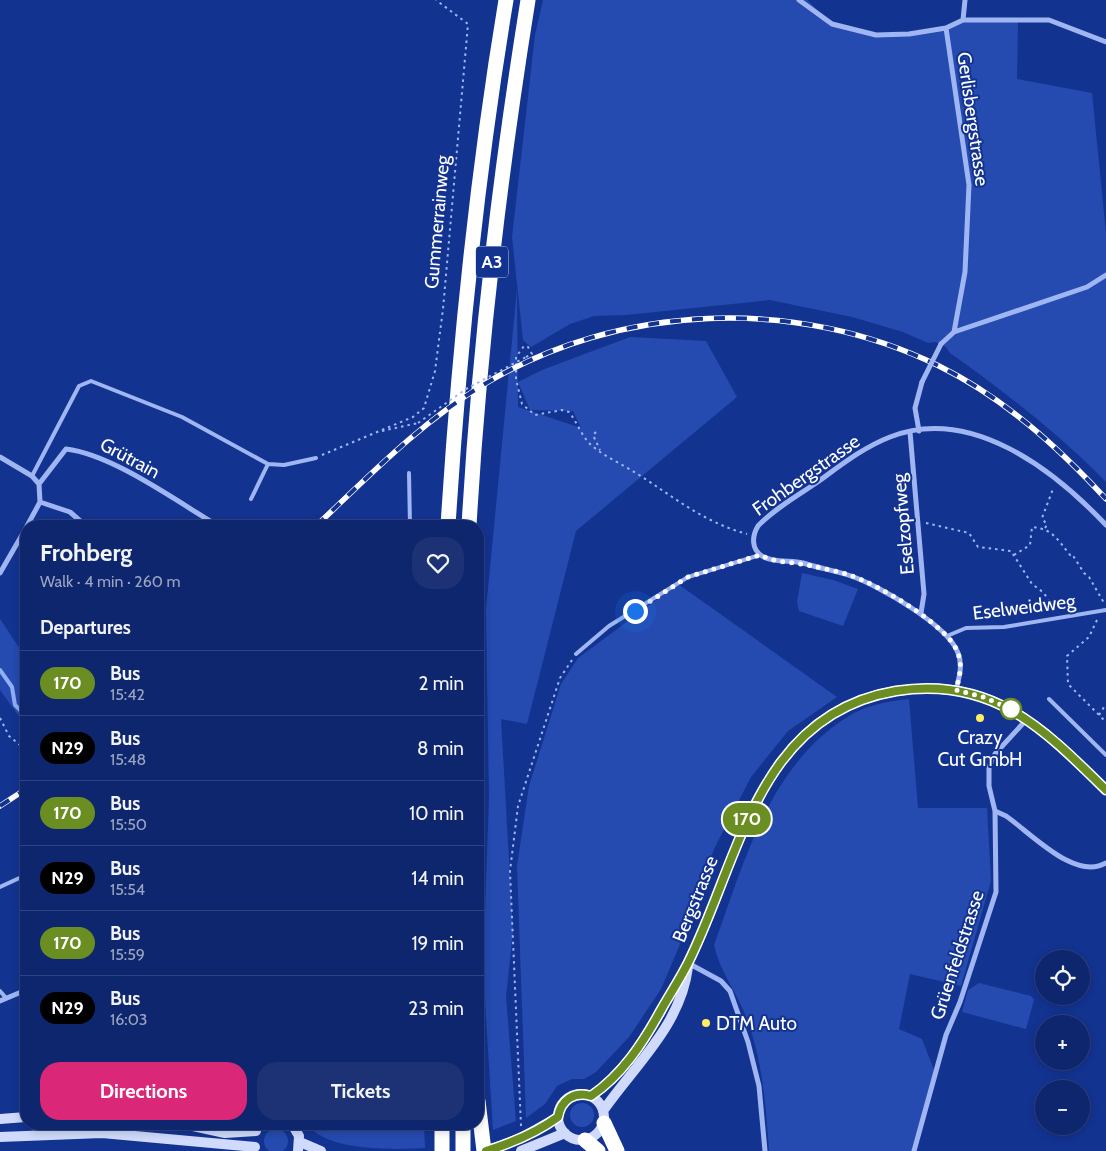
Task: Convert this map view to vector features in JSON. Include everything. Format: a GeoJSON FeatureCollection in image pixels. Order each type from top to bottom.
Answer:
{"type":"FeatureCollection","features":[{"type":"Feature","properties":{"kind":"highway","name":"A3"},"geometry":{"type":"LineString","coordinates":[[448,520],[461,352],[475,214],[506,0]]}},
{"type":"Feature","properties":{"kind":"highway","name":"A3"},"geometry":{"type":"LineString","coordinates":[[469,520],[487,306],[508,129],[528,0]]}},
{"type":"Feature","properties":{"kind":"highway"},"geometry":{"type":"LineString","coordinates":[[604,1117],[617,1151]]}},
{"type":"Feature","properties":{"kind":"highway"},"geometry":{"type":"LineString","coordinates":[[441,1130],[442,1145]]}},
{"type":"Feature","properties":{"kind":"highway"},"geometry":{"type":"LineString","coordinates":[[463,1130],[463,1151]]}},
{"type":"Feature","properties":{"kind":"highway"},"geometry":{"type":"LineString","coordinates":[[482,1130],[485,1151]]}},
{"type":"Feature","properties":{"kind":"highway"},"geometry":{"type":"LineString","coordinates":[[585,1140],[598,1151]]}},
{"type":"Feature","properties":{"kind":"main road","name":"Bergstrasse"},"geometry":{"type":"LineString","coordinates":[[591,1096],[605,1086],[634,1053],[651,1029],[688,963],[754,805],[775,769],[796,745],[817,726],[837,712],[867,698],[910,689],[956,690],[983,697],[1027,719],[1106,790]]}},
{"type":"Feature","properties":{"kind":"main road","name":"Bergstrasse"},"geometry":{"type":"LineString","coordinates":[[585,1140],[595,1136],[604,1117],[673,1016],[682,996],[688,963]]}},
{"type":"Feature","properties":{"kind":"main road"},"geometry":{"type":"LineString","coordinates":[[585,1140],[574,1139],[565,1133],[558,1117],[559,1110],[566,1100],[578,1094],[591,1096],[596,1100],[604,1117]]}},
{"type":"Feature","properties":{"kind":"main road"},"geometry":{"type":"LineString","coordinates":[[0,1119],[20,1117]]}},
{"type":"Feature","properties":{"kind":"main road"},"geometry":{"type":"LineString","coordinates":[[485,1151],[512,1142],[558,1117]]}},
{"type":"Feature","properties":{"kind":"main road"},"geometry":{"type":"LineString","coordinates":[[211,1130],[225,1133],[245,1130]]}},
{"type":"Feature","properties":{"kind":"main road"},"geometry":{"type":"LineString","coordinates":[[0,1137],[102,1133],[256,1149],[259,1130]]}},
{"type":"Feature","properties":{"kind":"main road"},"geometry":{"type":"LineString","coordinates":[[297,1130],[299,1147],[321,1151]]}},
{"type":"Feature","properties":{"kind":"main road"},"geometry":{"type":"LineString","coordinates":[[521,1151],[565,1133]]}},
{"type":"Feature","properties":{"kind":"street"},"geometry":{"type":"LineString","coordinates":[[799,0],[832,24],[876,35],[909,34],[946,28],[963,20],[1049,20],[1106,42]]}},
{"type":"Feature","properties":{"kind":"street"},"geometry":{"type":"LineString","coordinates":[[963,20],[965,0]]}},
{"type":"Feature","properties":{"kind":"street","name":"Gerlisbergstrasse"},"geometry":{"type":"LineString","coordinates":[[946,28],[969,185],[964,272],[954,332]]}},
{"type":"Feature","properties":{"kind":"street"},"geometry":{"type":"LineString","coordinates":[[919,431],[915,408],[922,382],[941,344],[954,332],[1087,288],[1106,275]]}},
{"type":"Feature","properties":{"kind":"street","name":"Frohbergstrasse"},"geometry":{"type":"LineString","coordinates":[[760,555],[753,543],[753,536],[762,521],[837,468],[891,437],[919,431],[959,431],[986,437],[1056,479],[1082,500],[1106,525]]}},
{"type":"Feature","properties":{"kind":"street","name":"Eselzopfweg"},"geometry":{"type":"LineString","coordinates":[[910,432],[924,594],[921,614]]}},
{"type":"Feature","properties":{"kind":"street","name":"Grütrain"},"geometry":{"type":"LineString","coordinates":[[39,484],[66,449],[83,451],[114,464],[208,520]]}},
{"type":"Feature","properties":{"kind":"street"},"geometry":{"type":"LineString","coordinates":[[0,457],[32,476],[39,484],[40,502],[31,520]]}},
{"type":"Feature","properties":{"kind":"street"},"geometry":{"type":"LineString","coordinates":[[40,502],[70,512],[79,520]]}},
{"type":"Feature","properties":{"kind":"street"},"geometry":{"type":"LineString","coordinates":[[0,573],[20,539]]}},
{"type":"Feature","properties":{"kind":"street"},"geometry":{"type":"LineString","coordinates":[[760,555],[766,558],[795,562],[852,576],[877,587],[921,614],[947,636],[958,652],[960,662],[956,690]]}},
{"type":"Feature","properties":{"kind":"street","name":"Grüenfeldstrasse"},"geometry":{"type":"LineString","coordinates":[[914,1151],[946,1035],[960,1002],[996,892],[995,812],[989,786],[989,767],[995,754],[1027,719]]}},
{"type":"Feature","properties":{"kind":"street"},"geometry":{"type":"LineString","coordinates":[[995,812],[1006,816],[1070,864],[1090,868],[1106,863]]}},
{"type":"Feature","properties":{"kind":"street"},"geometry":{"type":"LineString","coordinates":[[688,963],[721,981],[730,991],[748,1042],[760,1086],[766,1151]]}},
{"type":"Feature","properties":{"kind":"street"},"geometry":{"type":"LineString","coordinates":[[0,1001],[20,992]]}},
{"type":"Feature","properties":{"kind":"lane"},"geometry":{"type":"LineString","coordinates":[[32,476],[79,386],[91,381],[182,417],[268,464],[284,465],[316,458]]}},
{"type":"Feature","properties":{"kind":"lane"},"geometry":{"type":"LineString","coordinates":[[250,499],[268,464]]}},
{"type":"Feature","properties":{"kind":"lane"},"geometry":{"type":"LineString","coordinates":[[408,473],[410,520]]}},
{"type":"Feature","properties":{"kind":"lane"},"geometry":{"type":"LineString","coordinates":[[576,654],[609,626],[688,577],[760,555]]}},
{"type":"Feature","properties":{"kind":"lane","name":"Eselweidweg"},"geometry":{"type":"LineString","coordinates":[[947,636],[966,628],[1004,628],[1106,609]]}},
{"type":"Feature","properties":{"kind":"lane"},"geometry":{"type":"LineString","coordinates":[[1049,700],[1106,755]]}},
{"type":"Feature","properties":{"kind":"lane"},"geometry":{"type":"LineString","coordinates":[[0,887],[20,878]]}},
{"type":"Feature","properties":{"kind":"lane"},"geometry":{"type":"LineString","coordinates":[[0,991],[6,998]]}},
{"type":"Feature","properties":{"kind":"path","name":"Gummerrainweg"},"geometry":{"type":"LineString","coordinates":[[316,458],[413,417],[424,408],[435,371],[443,309],[468,24],[436,0]]}},
{"type":"Feature","properties":{"kind":"path","name":"Gummerrainweg"},"geometry":{"type":"LineString","coordinates":[[378,431],[418,424],[466,389],[526,357],[532,354],[528,347],[524,346],[516,357],[516,379],[522,404],[535,414],[562,410],[569,412],[585,438],[601,452],[659,487],[687,509],[723,528],[753,536]]}},
{"type":"Feature","properties":{"kind":"path"},"geometry":{"type":"LineString","coordinates":[[596,432],[593,435],[601,452]]}},
{"type":"Feature","properties":{"kind":"path"},"geometry":{"type":"LineString","coordinates":[[1045,528],[1047,525],[1042,518],[1050,503],[1056,479]]}},
{"type":"Feature","properties":{"kind":"path"},"geometry":{"type":"LineString","coordinates":[[918,521],[969,533],[978,548],[1011,551],[1032,584],[1044,593],[1059,618]]}},
{"type":"Feature","properties":{"kind":"path"},"geometry":{"type":"LineString","coordinates":[[1014,555],[1030,545],[1032,527],[1045,528],[1058,539],[1070,555],[1072,554],[1084,573],[1089,577],[1106,609]]}},
{"type":"Feature","properties":{"kind":"path"},"geometry":{"type":"LineString","coordinates":[[1099,611],[1096,623],[1088,637],[1066,656],[1068,684],[1106,722]]}},
{"type":"Feature","properties":{"kind":"path"},"geometry":{"type":"LineString","coordinates":[[520,1126],[510,871],[513,843],[518,806],[560,678],[576,654]]}},
{"type":"Feature","properties":{"kind":"path"},"geometry":{"type":"LineString","coordinates":[[1099,715],[1106,704]]}},
{"type":"Feature","properties":{"kind":"path"},"geometry":{"type":"LineString","coordinates":[[0,718],[9,736],[20,745]]}},
{"type":"Feature","properties":{"kind":"shaded area"},"geometry":{"type":"Polygon","coordinates":[[[543,0],[807,0],[832,24],[876,35],[946,28],[963,20],[1018,21],[1017,79],[1092,93],[1106,233],[1106,482],[1050,430],[1011,398],[950,353],[946,347],[936,342],[928,343],[903,332],[852,317],[770,300],[626,315],[594,316],[570,324],[531,347],[523,340],[512,237],[535,35],[543,0]]]}},
{"type":"Feature","properties":{"kind":"shaded area"},"geometry":{"type":"Polygon","coordinates":[[[517,289],[518,407],[581,428],[573,411],[530,410],[518,382],[542,370],[630,337],[706,341],[737,397],[576,531],[527,724],[501,719],[513,931],[506,997],[516,1121],[493,1130],[484,985],[489,798],[486,609],[517,289]]]}},
{"type":"Feature","properties":{"kind":"shaded area"},"geometry":{"type":"Polygon","coordinates":[[[802,573],[833,580],[858,589],[843,626],[799,611],[797,602],[802,573]]]}},
{"type":"Feature","properties":{"kind":"shaded area"},"geometry":{"type":"Polygon","coordinates":[[[678,584],[837,697],[788,731],[751,777],[714,849],[690,921],[661,989],[629,1037],[596,1072],[584,1079],[572,1079],[557,1086],[545,1104],[526,1118],[517,866],[529,786],[561,684],[578,658],[678,584]]]}},
{"type":"Feature","properties":{"kind":"shaded area"},"geometry":{"type":"Polygon","coordinates":[[[0,619],[20,649],[20,718],[0,690],[0,619]]]}},
{"type":"Feature","properties":{"kind":"shaded area"},"geometry":{"type":"Polygon","coordinates":[[[909,699],[918,808],[987,808],[991,881],[961,986],[910,974],[899,1029],[922,1039],[934,1070],[912,1151],[769,1151],[763,1086],[753,1038],[744,1012],[721,965],[714,945],[737,880],[764,815],[781,785],[801,758],[825,733],[854,713],[874,705],[909,699]]]}},
{"type":"Feature","properties":{"kind":"shaded area"},"geometry":{"type":"Polygon","coordinates":[[[979,983],[1031,996],[1034,1000],[1026,1029],[962,1012],[968,990],[979,983]]]}},
{"type":"Feature","properties":{"kind":"shaded area"},"geometry":{"type":"Polygon","coordinates":[[[582,1103],[587,1104],[593,1110],[593,1120],[587,1126],[582,1127],[577,1126],[571,1120],[570,1115],[571,1110],[577,1104],[582,1103]]]}},
{"type":"Feature","properties":{"kind":"shaded area"},"geometry":{"type":"Polygon","coordinates":[[[271,1130],[281,1130],[287,1136],[287,1146],[281,1152],[271,1152],[265,1146],[265,1136],[271,1130]]]}},
{"type":"Feature","properties":{"kind":"shaded area"},"geometry":{"type":"Polygon","coordinates":[[[313,1130],[424,1130],[425,1148],[361,1147],[344,1144],[316,1133],[313,1130]]]}},
{"type":"Feature","properties":{"kind":"waterway"},"geometry":{"type":"LineString","coordinates":[[0,670],[12,687],[15,705],[20,710]]}},
{"type":"Feature","properties":{"kind":"railway"},"geometry":{"type":"LineString","coordinates":[[322,520],[416,433],[483,385],[536,358],[592,338],[649,324],[708,318],[768,320],[827,328],[884,343],[939,366],[986,393],[1007,408],[1049,442],[1106,499]]}},
{"type":"Feature","properties":{"kind":"railway"},"geometry":{"type":"LineString","coordinates":[[0,806],[20,793]]}},
{"type":"Feature","properties":{"kind":"bus line","name":"170"},"geometry":{"type":"LineString","coordinates":[[486,1151],[517,1140],[541,1128],[558,1117],[559,1110],[566,1100],[578,1094],[591,1096],[605,1086],[623,1067],[651,1029],[688,963],[739,838],[766,783],[775,769],[796,745],[817,726],[837,712],[867,698],[883,693],[910,689],[936,688],[956,690],[983,697],[1001,704],[1027,719],[1106,790]]}},
{"type":"Feature","properties":{"kind":"place","name":"Crazy Cut GmbH"},"geometry":{"type":"Point","coordinates":[980,718]}},
{"type":"Feature","properties":{"kind":"place","name":"DTM Auto"},"geometry":{"type":"Point","coordinates":[706,1023]}},
{"type":"Feature","properties":{"kind":"route"},"geometry":{"type":"LineString","coordinates":[[635,611],[688,577],[760,555],[766,558],[795,562],[852,576],[877,587],[921,614],[951,640],[958,652],[961,668],[956,690],[983,697],[1011,709]]}}]}
